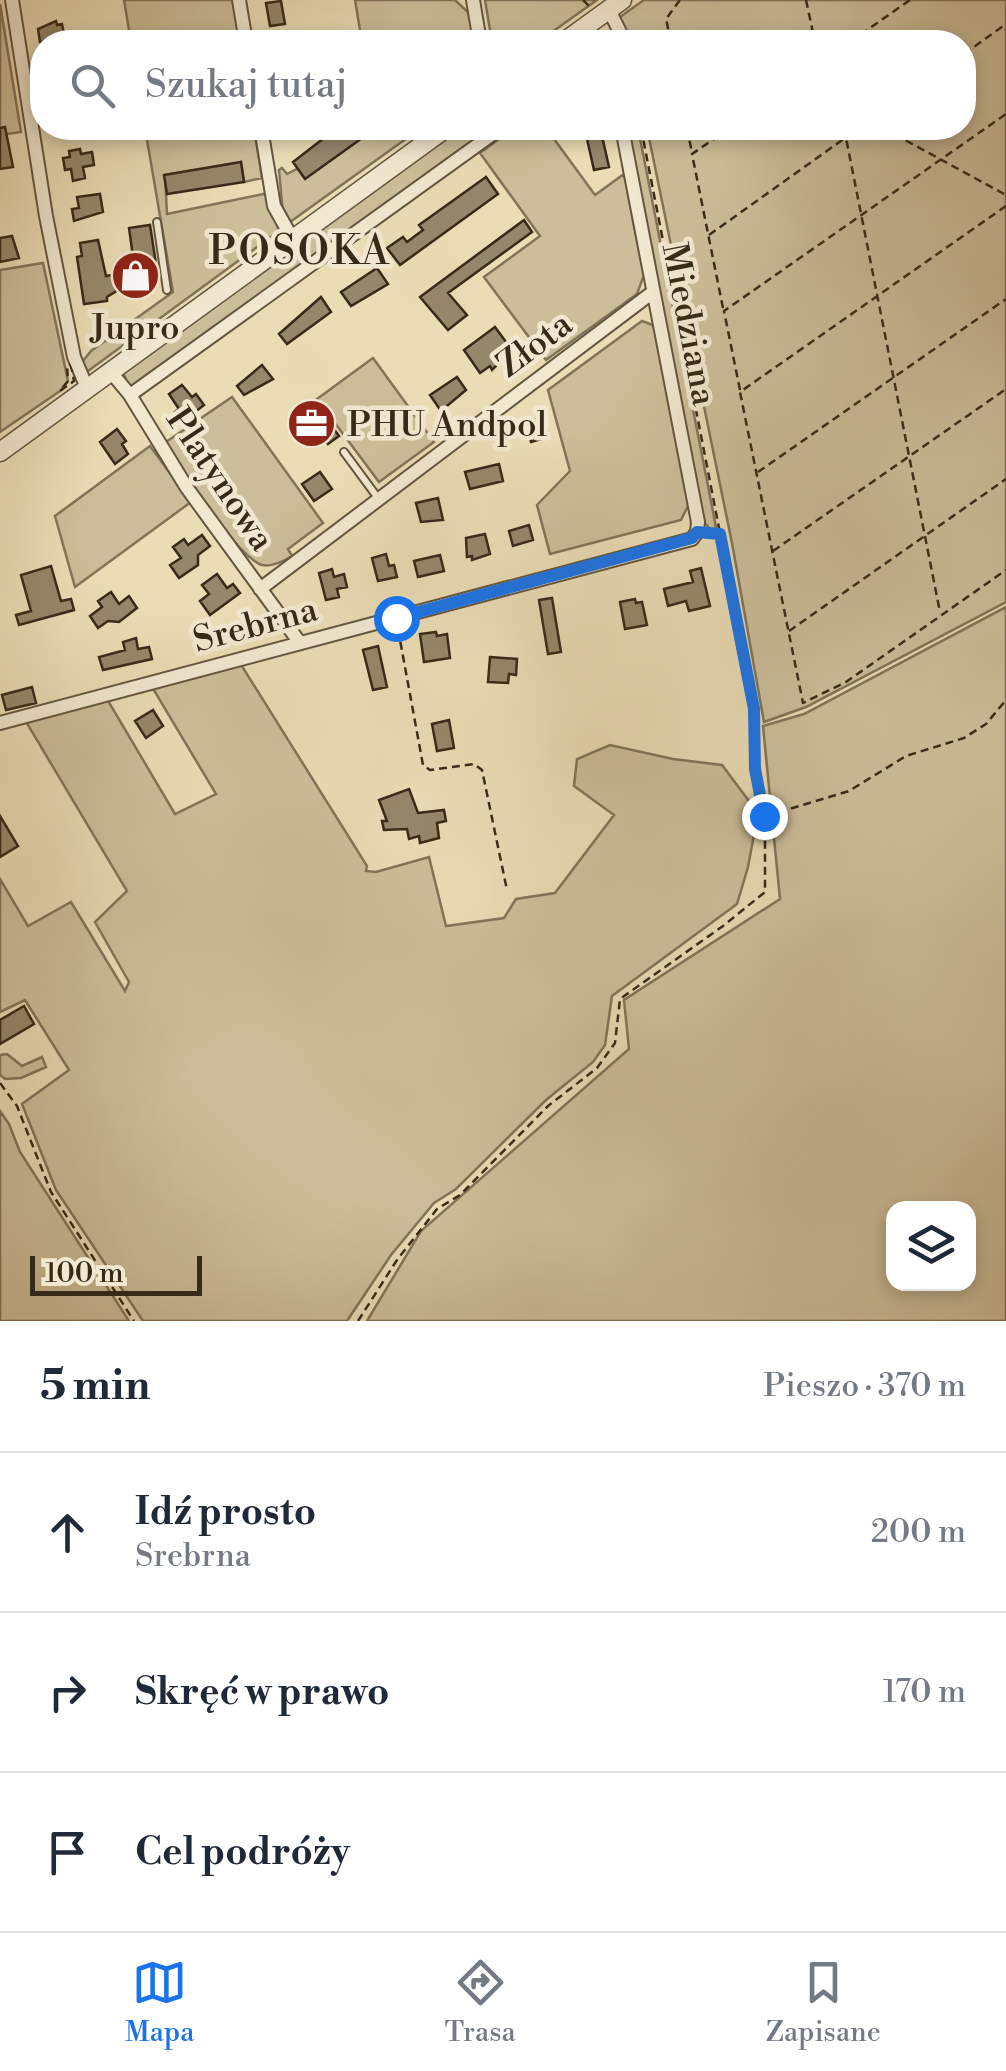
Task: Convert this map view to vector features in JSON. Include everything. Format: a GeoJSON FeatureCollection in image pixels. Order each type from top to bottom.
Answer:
{"type":"FeatureCollection","features":[{"type":"Feature","properties":{"kind":"street"},"geometry":{"type":"LineString","coordinates":[[12,0],[30,114]]}},
{"type":"Feature","properties":{"kind":"street"},"geometry":{"type":"LineString","coordinates":[[239,0],[244,30]]}},
{"type":"Feature","properties":{"kind":"street"},"geometry":{"type":"LineString","coordinates":[[473,0],[478,30]]}},
{"type":"Feature","properties":{"kind":"street"},"geometry":{"type":"LineString","coordinates":[[578,30],[607,6],[619,30]]}},
{"type":"Feature","properties":{"kind":"street"},"geometry":{"type":"LineString","coordinates":[[34,140],[74,357],[87,388]]}},
{"type":"Feature","properties":{"kind":"street"},"geometry":{"type":"LineString","coordinates":[[263,140],[274,206],[293,240]]}},
{"type":"Feature","properties":{"kind":"street"},"geometry":{"type":"LineString","coordinates":[[0,452],[430,140]]}},
{"type":"Feature","properties":{"kind":"street","name":"Platynowa"},"geometry":{"type":"LineString","coordinates":[[130,396],[483,140]]}},
{"type":"Feature","properties":{"kind":"street","name":"Miedziana"},"geometry":{"type":"LineString","coordinates":[[624,140],[697,532]]}},
{"type":"Feature","properties":{"kind":"street","name":"Złota"},"geometry":{"type":"LineString","coordinates":[[260,589],[653,292]]}},
{"type":"Feature","properties":{"kind":"street","name":"Platynowa"},"geometry":{"type":"LineString","coordinates":[[110,372],[130,396],[187,488],[300,644]]}},
{"type":"Feature","properties":{"kind":"street","name":"Srebrna"},"geometry":{"type":"LineString","coordinates":[[0,723],[692,538],[697,532]]}},
{"type":"Feature","properties":{"kind":"lane"},"geometry":{"type":"LineString","coordinates":[[156,222],[167,290]]}},
{"type":"Feature","properties":{"kind":"lane"},"geometry":{"type":"LineString","coordinates":[[344,452],[378,499]]}},
{"type":"Feature","properties":{"kind":"path"},"geometry":{"type":"LineString","coordinates":[[583,0],[607,6]]}},
{"type":"Feature","properties":{"kind":"path"},"geometry":{"type":"LineString","coordinates":[[668,30],[666,19],[680,0]]}},
{"type":"Feature","properties":{"kind":"path"},"geometry":{"type":"LineString","coordinates":[[806,0],[812,30]]}},
{"type":"Feature","properties":{"kind":"path"},"geometry":{"type":"LineString","coordinates":[[867,30],[910,0]]}},
{"type":"Feature","properties":{"kind":"path"},"geometry":{"type":"LineString","coordinates":[[976,45],[1006,24]]}},
{"type":"Feature","properties":{"kind":"path"},"geometry":{"type":"LineString","coordinates":[[976,136],[1006,114]]}},
{"type":"Feature","properties":{"kind":"path"},"geometry":{"type":"LineString","coordinates":[[358,1321],[397,1260],[437,1209],[460,1194],[548,1106],[597,1068],[615,1044],[620,999],[724,926],[765,892],[764,816],[755,769],[754,709],[643,140]]}},
{"type":"Feature","properties":{"kind":"path"},"geometry":{"type":"LineString","coordinates":[[689,140],[803,703],[846,682],[1006,570]]}},
{"type":"Feature","properties":{"kind":"path"},"geometry":{"type":"LineString","coordinates":[[692,154],[712,140]]}},
{"type":"Feature","properties":{"kind":"path"},"geometry":{"type":"LineString","coordinates":[[708,236],[842,140]]}},
{"type":"Feature","properties":{"kind":"path"},"geometry":{"type":"LineString","coordinates":[[847,140],[941,614]]}},
{"type":"Feature","properties":{"kind":"path"},"geometry":{"type":"LineString","coordinates":[[904,140],[1006,196]]}},
{"type":"Feature","properties":{"kind":"path"},"geometry":{"type":"LineString","coordinates":[[724,311],[970,140]]}},
{"type":"Feature","properties":{"kind":"path"},"geometry":{"type":"LineString","coordinates":[[740,392],[1006,206]]}},
{"type":"Feature","properties":{"kind":"path"},"geometry":{"type":"LineString","coordinates":[[757,473],[1006,299]]}},
{"type":"Feature","properties":{"kind":"path"},"geometry":{"type":"LineString","coordinates":[[71,364],[74,382],[60,391],[68,380],[66,366],[71,364]]}},
{"type":"Feature","properties":{"kind":"path"},"geometry":{"type":"LineString","coordinates":[[772,552],[1006,389]]}},
{"type":"Feature","properties":{"kind":"path"},"geometry":{"type":"LineString","coordinates":[[788,632],[1006,479]]}},
{"type":"Feature","properties":{"kind":"path"},"geometry":{"type":"LineString","coordinates":[[697,532],[720,534]]}},
{"type":"Feature","properties":{"kind":"path"},"geometry":{"type":"LineString","coordinates":[[396,618],[423,765],[430,770],[474,764],[482,770],[506,890]]}},
{"type":"Feature","properties":{"kind":"path"},"geometry":{"type":"LineString","coordinates":[[764,816],[849,791],[906,756],[964,738],[986,724],[1006,700]]}},
{"type":"Feature","properties":{"kind":"path"},"geometry":{"type":"LineString","coordinates":[[0,1083],[16,1106],[51,1192],[134,1321]]}},
{"type":"Feature","properties":{"kind":"shaded area"},"geometry":{"type":"Polygon","coordinates":[[[124,0],[233,0],[238,30],[129,30],[124,0]]]}},
{"type":"Feature","properties":{"kind":"shaded area"},"geometry":{"type":"Polygon","coordinates":[[[355,0],[455,0],[470,14],[472,30],[360,30],[355,0]]]}},
{"type":"Feature","properties":{"kind":"shaded area"},"geometry":{"type":"Polygon","coordinates":[[[485,0],[597,0],[555,30],[490,30],[485,0]]]}},
{"type":"Feature","properties":{"kind":"shaded area"},"geometry":{"type":"Polygon","coordinates":[[[644,0],[1006,0],[1006,602],[806,707],[764,722],[732,543],[649,140],[976,140],[976,30],[623,30],[620,17],[644,0]]]}},
{"type":"Feature","properties":{"kind":"shaded area"},"geometry":{"type":"Polygon","coordinates":[[[0,4],[21,132],[0,135],[0,4]]]}},
{"type":"Feature","properties":{"kind":"shaded area"},"geometry":{"type":"Polygon","coordinates":[[[147,140],[256,140],[262,178],[244,182],[241,162],[214,186],[198,189],[195,170],[165,175],[167,214],[268,193],[279,231],[88,371],[84,369],[83,361],[91,351],[173,292],[147,140]]]}},
{"type":"Feature","properties":{"kind":"shaded area"},"geometry":{"type":"Polygon","coordinates":[[[353,140],[404,140],[290,222],[283,214],[279,170],[282,168],[287,174],[353,140]]]}},
{"type":"Feature","properties":{"kind":"shaded area"},"geometry":{"type":"Polygon","coordinates":[[[438,140],[477,140],[140,386],[129,386],[124,375],[126,368],[438,140]]]}},
{"type":"Feature","properties":{"kind":"shaded area"},"geometry":{"type":"Polygon","coordinates":[[[498,140],[555,140],[595,195],[624,174],[644,275],[637,294],[546,360],[484,277],[540,236],[480,153],[498,140]]]}},
{"type":"Feature","properties":{"kind":"shaded area"},"geometry":{"type":"Polygon","coordinates":[[[628,140],[640,140],[716,527],[712,531],[703,521],[628,140]]]}},
{"type":"Feature","properties":{"kind":"shaded area"},"geometry":{"type":"Polygon","coordinates":[[[43,263],[68,381],[60,391],[0,432],[0,270],[43,263]]]}},
{"type":"Feature","properties":{"kind":"shaded area"},"geometry":{"type":"Polygon","coordinates":[[[642,321],[655,326],[690,502],[681,520],[550,554],[537,505],[570,471],[548,390],[642,321]]]}},
{"type":"Feature","properties":{"kind":"shaded area"},"geometry":{"type":"Polygon","coordinates":[[[373,358],[434,442],[379,482],[317,399],[373,358]]]}},
{"type":"Feature","properties":{"kind":"shaded area"},"geometry":{"type":"Polygon","coordinates":[[[232,397],[323,523],[288,549],[292,556],[274,564],[262,565],[239,547],[163,444],[232,397]]]}},
{"type":"Feature","properties":{"kind":"shaded area"},"geometry":{"type":"Polygon","coordinates":[[[150,446],[191,502],[75,587],[55,516],[150,446]]]}},
{"type":"Feature","properties":{"kind":"shaded area"},"geometry":{"type":"Polygon","coordinates":[[[1006,607],[1006,1321],[367,1321],[421,1231],[629,1049],[624,1000],[780,899],[763,726],[804,714],[1006,607]]]}},
{"type":"Feature","properties":{"kind":"shaded area"},"geometry":{"type":"Polygon","coordinates":[[[240,663],[367,866],[366,871],[376,872],[429,857],[446,926],[504,918],[516,899],[555,893],[614,815],[574,786],[577,759],[610,745],[722,765],[758,813],[737,904],[612,996],[605,1045],[593,1062],[546,1100],[456,1189],[434,1203],[391,1255],[347,1321],[143,1321],[56,1190],[22,1104],[69,1070],[25,1000],[0,1012],[0,879],[28,926],[71,902],[125,991],[129,982],[95,922],[127,891],[25,720],[107,699],[175,814],[216,794],[152,687],[240,663]]]}},
{"type":"Feature","properties":{"kind":"shaded area"},"geometry":{"type":"Polygon","coordinates":[[[7,1054],[22,1066],[42,1057],[46,1067],[21,1078],[5,1079],[0,1075],[0,1055],[7,1054]]]}},
{"type":"Feature","properties":{"kind":"shaded area"},"geometry":{"type":"Polygon","coordinates":[[[0,1111],[20,1152],[129,1321],[0,1321],[0,1111]]]}},
{"type":"Feature","properties":{"kind":"building"},"geometry":{"type":"Polygon","coordinates":[[[281,1],[285,24],[270,26],[266,3],[281,1]]]}},
{"type":"Feature","properties":{"kind":"building"},"geometry":{"type":"Polygon","coordinates":[[[56,21],[63,30],[38,30],[56,21]]]}},
{"type":"Feature","properties":{"kind":"building"},"geometry":{"type":"Polygon","coordinates":[[[5,127],[13,167],[0,169],[0,128],[5,127]]]}},
{"type":"Feature","properties":{"kind":"building"},"geometry":{"type":"Polygon","coordinates":[[[321,140],[359,140],[305,179],[293,162],[321,140]]]}},
{"type":"Feature","properties":{"kind":"building"},"geometry":{"type":"Polygon","coordinates":[[[587,140],[603,140],[609,167],[594,170],[587,140]]]}},
{"type":"Feature","properties":{"kind":"building"},"geometry":{"type":"Polygon","coordinates":[[[80,149],[81,154],[92,152],[94,165],[83,167],[85,178],[73,181],[63,158],[70,157],[69,151],[80,149]]]}},
{"type":"Feature","properties":{"kind":"building"},"geometry":{"type":"Polygon","coordinates":[[[241,162],[244,182],[167,194],[164,175],[241,162]]]}},
{"type":"Feature","properties":{"kind":"building"},"geometry":{"type":"Polygon","coordinates":[[[486,177],[498,194],[400,265],[387,248],[403,237],[407,242],[423,230],[419,225],[486,177]]]}},
{"type":"Feature","properties":{"kind":"building"},"geometry":{"type":"Polygon","coordinates":[[[100,194],[103,212],[74,221],[72,209],[79,208],[77,197],[100,194]]]}},
{"type":"Feature","properties":{"kind":"building"},"geometry":{"type":"Polygon","coordinates":[[[524,220],[532,232],[448,293],[467,315],[448,330],[420,297],[524,220]]]}},
{"type":"Feature","properties":{"kind":"building"},"geometry":{"type":"Polygon","coordinates":[[[150,225],[156,264],[152,269],[107,297],[107,301],[84,304],[77,257],[82,256],[80,243],[98,240],[106,276],[135,271],[129,228],[150,225]]]}},
{"type":"Feature","properties":{"kind":"building"},"geometry":{"type":"Polygon","coordinates":[[[12,236],[19,258],[0,262],[0,238],[12,236]]]}},
{"type":"Feature","properties":{"kind":"building"},"geometry":{"type":"Polygon","coordinates":[[[377,268],[388,284],[351,306],[341,292],[377,268]]]}},
{"type":"Feature","properties":{"kind":"building"},"geometry":{"type":"Polygon","coordinates":[[[321,297],[331,312],[287,344],[279,334],[321,297]]]}},
{"type":"Feature","properties":{"kind":"building"},"geometry":{"type":"Polygon","coordinates":[[[495,327],[512,350],[492,370],[490,366],[480,373],[464,350],[495,327]]]}},
{"type":"Feature","properties":{"kind":"building"},"geometry":{"type":"Polygon","coordinates":[[[262,365],[273,379],[244,395],[237,386],[262,365]]]}},
{"type":"Feature","properties":{"kind":"building"},"geometry":{"type":"Polygon","coordinates":[[[457,377],[466,390],[441,411],[430,395],[457,377]]]}},
{"type":"Feature","properties":{"kind":"building"},"geometry":{"type":"Polygon","coordinates":[[[182,385],[204,405],[182,422],[169,394],[182,385]]]}},
{"type":"Feature","properties":{"kind":"building","name":"PHU Andpol"},"geometry":{"type":"Polygon","coordinates":[[[317,406],[339,436],[328,444],[314,425],[302,434],[294,422],[317,406]]]}},
{"type":"Feature","properties":{"kind":"building"},"geometry":{"type":"Polygon","coordinates":[[[543,417],[549,437],[531,442],[525,422],[543,417]]]}},
{"type":"Feature","properties":{"kind":"building"},"geometry":{"type":"Polygon","coordinates":[[[117,429],[126,441],[122,444],[128,454],[115,464],[100,442],[117,429]]]}},
{"type":"Feature","properties":{"kind":"building"},"geometry":{"type":"Polygon","coordinates":[[[499,464],[503,481],[470,489],[465,472],[499,464]]]}},
{"type":"Feature","properties":{"kind":"building"},"geometry":{"type":"Polygon","coordinates":[[[320,472],[332,489],[314,501],[302,484],[320,472]]]}},
{"type":"Feature","properties":{"kind":"building"},"geometry":{"type":"Polygon","coordinates":[[[438,498],[443,520],[421,522],[416,503],[438,498]]]}},
{"type":"Feature","properties":{"kind":"building"},"geometry":{"type":"Polygon","coordinates":[[[529,525],[533,540],[513,546],[509,531],[529,525]]]}},
{"type":"Feature","properties":{"kind":"building"},"geometry":{"type":"Polygon","coordinates":[[[485,534],[490,554],[472,560],[472,556],[467,557],[466,538],[485,534]]]}},
{"type":"Feature","properties":{"kind":"building"},"geometry":{"type":"Polygon","coordinates":[[[202,535],[210,546],[198,555],[198,565],[179,578],[170,565],[181,558],[173,547],[184,539],[188,545],[202,535]]]}},
{"type":"Feature","properties":{"kind":"building"},"geometry":{"type":"Polygon","coordinates":[[[386,554],[397,577],[378,581],[372,558],[386,554]]]}},
{"type":"Feature","properties":{"kind":"building"},"geometry":{"type":"Polygon","coordinates":[[[440,555],[444,571],[418,577],[414,561],[440,555]]]}},
{"type":"Feature","properties":{"kind":"building"},"geometry":{"type":"Polygon","coordinates":[[[51,566],[61,601],[71,599],[74,610],[19,625],[16,615],[31,611],[21,575],[51,566]]]}},
{"type":"Feature","properties":{"kind":"building"},"geometry":{"type":"Polygon","coordinates":[[[701,568],[710,606],[689,611],[686,601],[668,606],[664,589],[693,582],[690,571],[701,568]]]}},
{"type":"Feature","properties":{"kind":"building"},"geometry":{"type":"Polygon","coordinates":[[[332,569],[334,577],[344,574],[347,587],[337,589],[339,597],[326,600],[319,573],[332,569]]]}},
{"type":"Feature","properties":{"kind":"building"},"geometry":{"type":"Polygon","coordinates":[[[217,574],[227,588],[233,584],[240,593],[210,615],[200,601],[209,594],[202,585],[217,574]]]}},
{"type":"Feature","properties":{"kind":"building"},"geometry":{"type":"Polygon","coordinates":[[[111,592],[119,604],[129,596],[137,608],[119,622],[108,621],[98,628],[90,616],[102,607],[98,601],[111,592]]]}},
{"type":"Feature","properties":{"kind":"building"},"geometry":{"type":"Polygon","coordinates":[[[552,598],[561,652],[548,654],[539,600],[552,598]]]}},
{"type":"Feature","properties":{"kind":"building"},"geometry":{"type":"Polygon","coordinates":[[[635,599],[636,603],[642,602],[647,625],[625,629],[620,602],[635,599]]]}},
{"type":"Feature","properties":{"kind":"building"},"geometry":{"type":"Polygon","coordinates":[[[436,632],[437,636],[447,634],[450,658],[424,662],[420,634],[436,632]]]}},
{"type":"Feature","properties":{"kind":"building"},"geometry":{"type":"Polygon","coordinates":[[[136,638],[138,649],[149,647],[152,659],[103,670],[99,657],[125,650],[123,642],[136,638]]]}},
{"type":"Feature","properties":{"kind":"building"},"geometry":{"type":"Polygon","coordinates":[[[378,646],[387,687],[373,690],[363,650],[378,646]]]}},
{"type":"Feature","properties":{"kind":"building"},"geometry":{"type":"Polygon","coordinates":[[[490,657],[517,659],[516,675],[509,674],[508,683],[488,682],[490,657]]]}},
{"type":"Feature","properties":{"kind":"building"},"geometry":{"type":"Polygon","coordinates":[[[32,687],[36,703],[6,710],[2,695],[32,687]]]}},
{"type":"Feature","properties":{"kind":"building"},"geometry":{"type":"Polygon","coordinates":[[[153,710],[163,726],[146,738],[135,721],[153,710]]]}},
{"type":"Feature","properties":{"kind":"building"},"geometry":{"type":"Polygon","coordinates":[[[449,720],[454,748],[437,751],[432,724],[449,720]]]}},
{"type":"Feature","properties":{"kind":"building"},"geometry":{"type":"Polygon","coordinates":[[[409,789],[418,813],[444,810],[446,821],[437,823],[439,838],[420,843],[419,836],[409,839],[407,829],[384,830],[382,821],[387,821],[379,800],[409,789]]]}},
{"type":"Feature","properties":{"kind":"building"},"geometry":{"type":"Polygon","coordinates":[[[0,816],[18,846],[0,857],[0,816]]]}},
{"type":"Feature","properties":{"kind":"building"},"geometry":{"type":"Polygon","coordinates":[[[24,1006],[34,1024],[0,1044],[0,1020],[24,1006]]]}},
{"type":"Feature","properties":{"kind":"place","name":"Jupro"},"geometry":{"type":"Point","coordinates":[135,275]}},
{"type":"Feature","properties":{"kind":"place","name":"PHU Andpol"},"geometry":{"type":"Point","coordinates":[312,424]}},
{"type":"Feature","properties":{"kind":"district","name":"POSOKA"},"geometry":{"type":"Point","coordinates":[300,250]}},
{"type":"Feature","properties":{"kind":"route"},"geometry":{"type":"LineString","coordinates":[[396,618],[692,538],[697,532],[720,534],[754,709],[755,769],[764,816]]}}]}
